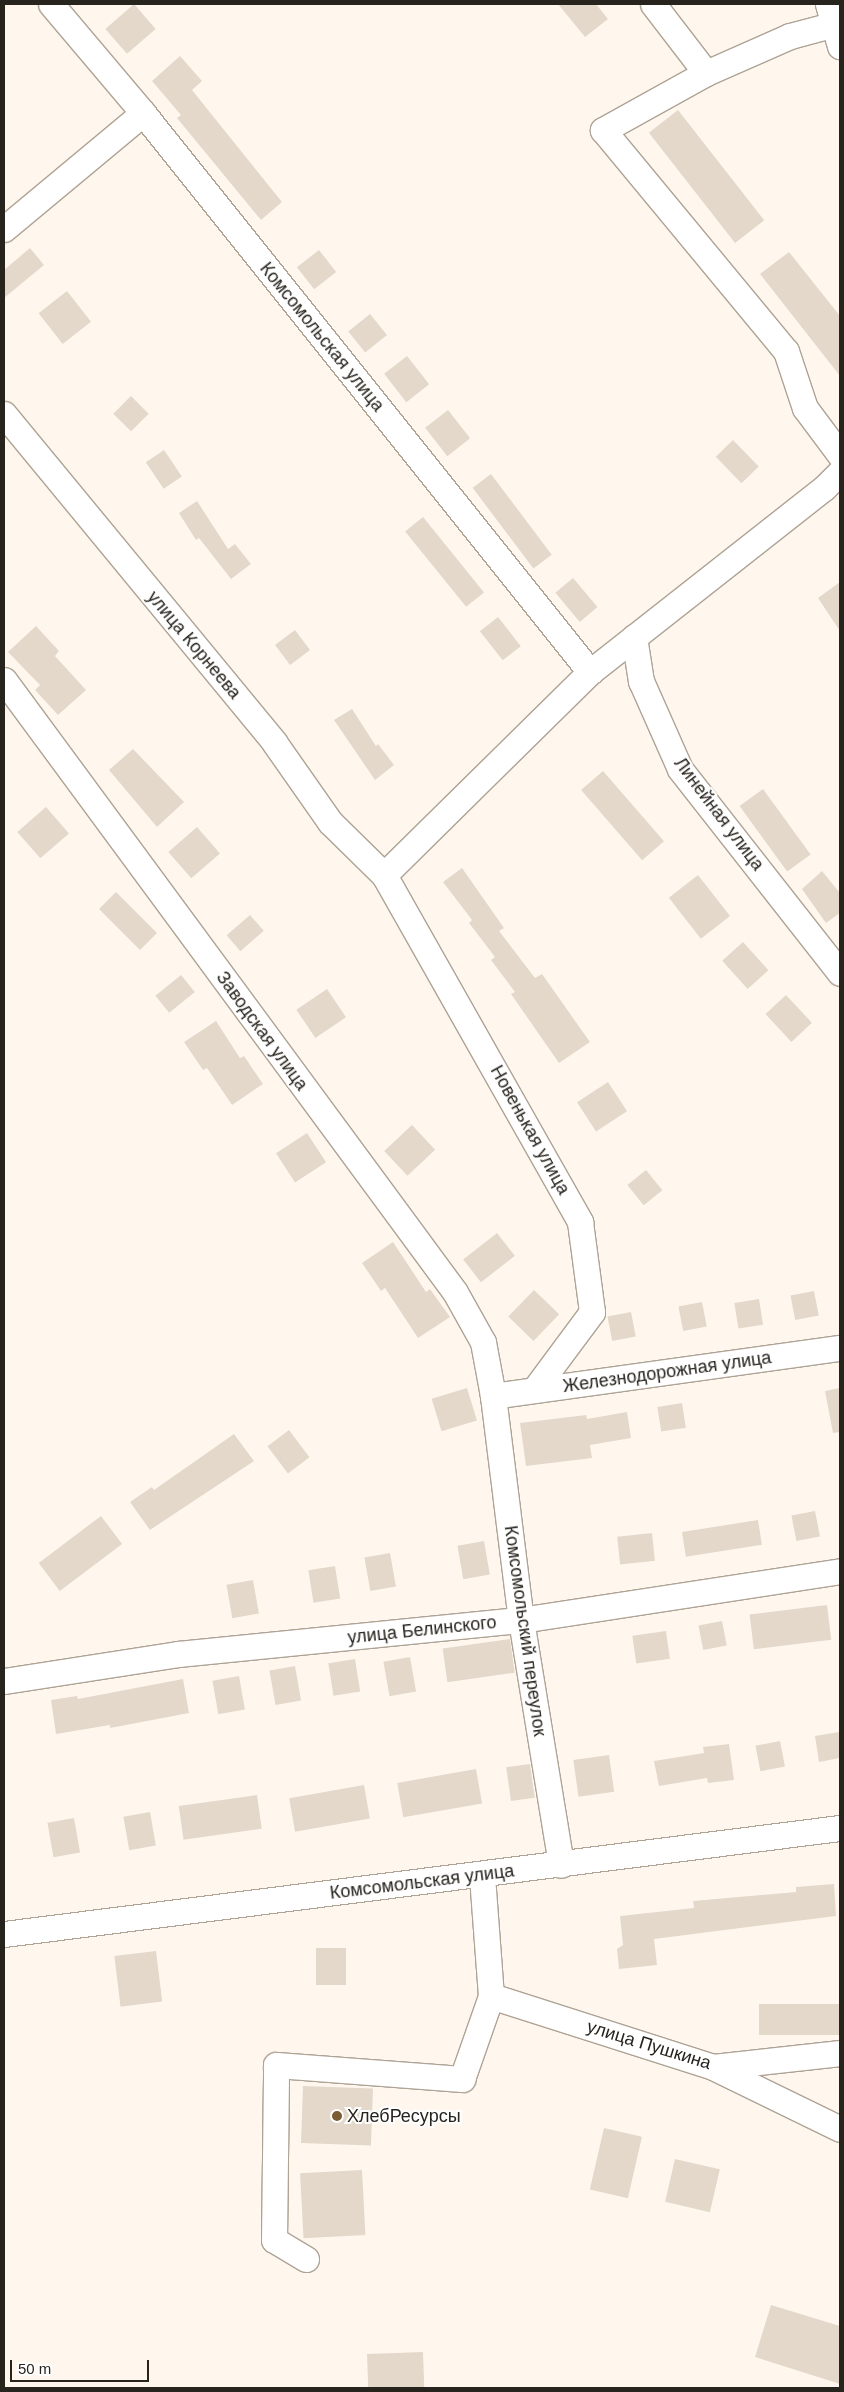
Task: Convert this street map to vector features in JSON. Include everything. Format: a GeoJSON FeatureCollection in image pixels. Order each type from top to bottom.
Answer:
{"type":"FeatureCollection","features":[{"type":"Feature","properties":{"kind":"street","name":"Комсомольская улица"},"geometry":{"type":"LineString","coordinates":[[51,4],[143,114],[590,672]]}},
{"type":"Feature","properties":{"kind":"street"},"geometry":{"type":"LineString","coordinates":[[653,4],[706,73]]}},
{"type":"Feature","properties":{"kind":"street"},"geometry":{"type":"LineString","coordinates":[[384,875],[590,672],[840,471],[805,408],[786,351],[603,130],[706,73],[790,36],[834,25]]}},
{"type":"Feature","properties":{"kind":"street"},"geometry":{"type":"LineString","coordinates":[[4,229],[143,114]]}},
{"type":"Feature","properties":{"kind":"street","name":"улица Корнеева"},"geometry":{"type":"LineString","coordinates":[[4,414],[274,742],[330,822],[384,875]]}},
{"type":"Feature","properties":{"kind":"street","name":"Линейная улица"},"geometry":{"type":"LineString","coordinates":[[634,637],[640,682],[680,769],[840,973]]}},
{"type":"Feature","properties":{"kind":"street","name":"Заводская улица"},"geometry":{"type":"LineString","coordinates":[[4,680],[455,1292],[483,1342],[493,1396]]}},
{"type":"Feature","properties":{"kind":"street","name":"Новенькая улица"},"geometry":{"type":"LineString","coordinates":[[384,875],[580,1222],[592,1312],[534,1390]]}},
{"type":"Feature","properties":{"kind":"street","name":"Железнодорожная улица"},"geometry":{"type":"LineString","coordinates":[[493,1396],[840,1348]]}},
{"type":"Feature","properties":{"kind":"street","name":"Комсомольский переулок"},"geometry":{"type":"LineString","coordinates":[[493,1396],[521,1620],[561,1865]]}},
{"type":"Feature","properties":{"kind":"street","name":"улица Белинского"},"geometry":{"type":"LineString","coordinates":[[4,1681],[178,1654],[521,1620],[840,1571]]}},
{"type":"Feature","properties":{"kind":"street","name":"Комсомольская улица"},"geometry":{"type":"LineString","coordinates":[[4,1934],[561,1865],[840,1828]]}},
{"type":"Feature","properties":{"kind":"street"},"geometry":{"type":"LineString","coordinates":[[306,2259],[274,2240],[276,2065],[462,2079],[491,1996],[482,1875]]}},
{"type":"Feature","properties":{"kind":"street","name":"улица Пушкина"},"geometry":{"type":"LineString","coordinates":[[491,1996],[713,2067],[840,2053]]}},
{"type":"Feature","properties":{"kind":"street"},"geometry":{"type":"LineString","coordinates":[[713,2067],[840,2129]]}},
{"type":"Feature","properties":{"kind":"building"},"geometry":{"type":"Polygon","coordinates":[[[134,4],[156,29],[127,54],[105,29],[134,4]]]}},
{"type":"Feature","properties":{"kind":"building"},"geometry":{"type":"Polygon","coordinates":[[[558,4],[596,4],[608,19],[585,37],[558,4]]]}},
{"type":"Feature","properties":{"kind":"building"},"geometry":{"type":"Polygon","coordinates":[[[180,56],[202,81],[192,90],[282,202],[261,220],[177,118],[181,115],[152,81],[180,56]]]}},
{"type":"Feature","properties":{"kind":"building"},"geometry":{"type":"Polygon","coordinates":[[[678,110],[764,220],[735,243],[649,133],[678,110]]]}},
{"type":"Feature","properties":{"kind":"building"},"geometry":{"type":"Polygon","coordinates":[[[30,248],[44,265],[4,298],[4,270],[30,248]]]}},
{"type":"Feature","properties":{"kind":"building"},"geometry":{"type":"Polygon","coordinates":[[[319,250],[336,272],[314,289],[297,267],[319,250]]]}},
{"type":"Feature","properties":{"kind":"building"},"geometry":{"type":"Polygon","coordinates":[[[789,252],[840,316],[840,376],[760,274],[789,252]]]}},
{"type":"Feature","properties":{"kind":"building"},"geometry":{"type":"Polygon","coordinates":[[[67,291],[91,322],[63,344],[39,313],[67,291]]]}},
{"type":"Feature","properties":{"kind":"building"},"geometry":{"type":"Polygon","coordinates":[[[370,314],[387,335],[365,353],[348,332],[370,314]]]}},
{"type":"Feature","properties":{"kind":"building"},"geometry":{"type":"Polygon","coordinates":[[[407,356],[429,384],[406,402],[384,374],[407,356]]]}},
{"type":"Feature","properties":{"kind":"building"},"geometry":{"type":"Polygon","coordinates":[[[131,396],[149,414],[131,431],[113,414],[131,396]]]}},
{"type":"Feature","properties":{"kind":"building"},"geometry":{"type":"Polygon","coordinates":[[[448,410],[470,438],[447,456],[425,428],[448,410]]]}},
{"type":"Feature","properties":{"kind":"building"},"geometry":{"type":"Polygon","coordinates":[[[733,440],[759,467],[741,483],[716,457],[733,440]]]}},
{"type":"Feature","properties":{"kind":"building"},"geometry":{"type":"Polygon","coordinates":[[[164,450],[182,477],[164,489],[146,462],[164,450]]]}},
{"type":"Feature","properties":{"kind":"building"},"geometry":{"type":"Polygon","coordinates":[[[491,474],[552,555],[533,569],[473,488],[491,474]]]}},
{"type":"Feature","properties":{"kind":"building"},"geometry":{"type":"Polygon","coordinates":[[[197,501],[228,549],[235,544],[251,564],[231,579],[199,538],[196,540],[179,513],[197,501]]]}},
{"type":"Feature","properties":{"kind":"building"},"geometry":{"type":"Polygon","coordinates":[[[423,517],[484,592],[466,607],[405,531],[423,517]]]}},
{"type":"Feature","properties":{"kind":"building"},"geometry":{"type":"Polygon","coordinates":[[[573,578],[597,607],[580,622],[555,593],[573,578]]]}},
{"type":"Feature","properties":{"kind":"building"},"geometry":{"type":"Polygon","coordinates":[[[840,582],[840,631],[818,598],[840,582]]]}},
{"type":"Feature","properties":{"kind":"building"},"geometry":{"type":"Polygon","coordinates":[[[498,617],[521,646],[503,660],[480,631],[498,617]]]}},
{"type":"Feature","properties":{"kind":"building"},"geometry":{"type":"Polygon","coordinates":[[[36,626],[59,651],[55,656],[86,690],[58,715],[35,690],[40,685],[8,652],[36,626]]]}},
{"type":"Feature","properties":{"kind":"building"},"geometry":{"type":"Polygon","coordinates":[[[295,630],[310,650],[290,665],[275,645],[295,630]]]}},
{"type":"Feature","properties":{"kind":"building"},"geometry":{"type":"Polygon","coordinates":[[[352,709],[376,746],[378,744],[394,765],[375,780],[334,720],[352,709]]]}},
{"type":"Feature","properties":{"kind":"building"},"geometry":{"type":"Polygon","coordinates":[[[133,749],[184,802],[157,827],[109,770],[133,749]]]}},
{"type":"Feature","properties":{"kind":"building"},"geometry":{"type":"Polygon","coordinates":[[[603,771],[664,841],[642,860],[581,790],[603,771]]]}},
{"type":"Feature","properties":{"kind":"building"},"geometry":{"type":"Polygon","coordinates":[[[763,789],[811,855],[787,872],[740,806],[763,789]]]}},
{"type":"Feature","properties":{"kind":"building"},"geometry":{"type":"Polygon","coordinates":[[[46,807],[69,833],[40,858],[17,832],[46,807]]]}},
{"type":"Feature","properties":{"kind":"building"},"geometry":{"type":"Polygon","coordinates":[[[197,827],[220,853],[191,878],[168,852],[197,827]]]}},
{"type":"Feature","properties":{"kind":"building"},"geometry":{"type":"Polygon","coordinates":[[[462,868],[504,928],[499,931],[535,978],[542,974],[590,1042],[559,1063],[511,994],[515,992],[491,960],[495,957],[469,923],[472,920],[443,882],[462,868]]]}},
{"type":"Feature","properties":{"kind":"building"},"geometry":{"type":"Polygon","coordinates":[[[822,871],[840,893],[840,913],[826,923],[802,889],[822,871]]]}},
{"type":"Feature","properties":{"kind":"building"},"geometry":{"type":"Polygon","coordinates":[[[698,875],[730,916],[701,939],[669,898],[698,875]]]}},
{"type":"Feature","properties":{"kind":"building"},"geometry":{"type":"Polygon","coordinates":[[[116,892],[157,933],[140,950],[99,909],[116,892]]]}},
{"type":"Feature","properties":{"kind":"building"},"geometry":{"type":"Polygon","coordinates":[[[250,915],[264,931],[240,951],[227,935],[250,915]]]}},
{"type":"Feature","properties":{"kind":"building"},"geometry":{"type":"Polygon","coordinates":[[[743,942],[768,970],[748,989],[722,961],[743,942]]]}},
{"type":"Feature","properties":{"kind":"building"},"geometry":{"type":"Polygon","coordinates":[[[181,975],[195,992],[169,1013],[155,996],[181,975]]]}},
{"type":"Feature","properties":{"kind":"building"},"geometry":{"type":"Polygon","coordinates":[[[327,989],[346,1017],[315,1038],[296,1010],[327,989]]]}},
{"type":"Feature","properties":{"kind":"building"},"geometry":{"type":"Polygon","coordinates":[[[786,995],[812,1023],[791,1042],[766,1014],[786,995]]]}},
{"type":"Feature","properties":{"kind":"building"},"geometry":{"type":"Polygon","coordinates":[[[216,1021],[240,1058],[244,1056],[263,1084],[232,1105],[207,1068],[203,1070],[184,1042],[216,1021]]]}},
{"type":"Feature","properties":{"kind":"building"},"geometry":{"type":"Polygon","coordinates":[[[608,1082],[627,1111],[596,1132],[577,1102],[608,1082]]]}},
{"type":"Feature","properties":{"kind":"building"},"geometry":{"type":"Polygon","coordinates":[[[412,1125],[435,1150],[407,1176],[384,1151],[412,1125]]]}},
{"type":"Feature","properties":{"kind":"building"},"geometry":{"type":"Polygon","coordinates":[[[307,1133],[326,1162],[295,1183],[276,1153],[307,1133]]]}},
{"type":"Feature","properties":{"kind":"building"},"geometry":{"type":"Polygon","coordinates":[[[646,1170],[662,1190],[644,1205],[627,1185],[646,1170]]]}},
{"type":"Feature","properties":{"kind":"building"},"geometry":{"type":"Polygon","coordinates":[[[497,1233],[515,1256],[481,1282],[463,1259],[497,1233]]]}},
{"type":"Feature","properties":{"kind":"building"},"geometry":{"type":"Polygon","coordinates":[[[393,1242],[426,1292],[430,1289],[450,1317],[418,1338],[385,1288],[381,1291],[362,1263],[393,1242]]]}},
{"type":"Feature","properties":{"kind":"building"},"geometry":{"type":"Polygon","coordinates":[[[534,1290],[559,1314],[533,1341],[508,1317],[534,1290]]]}},
{"type":"Feature","properties":{"kind":"building"},"geometry":{"type":"Polygon","coordinates":[[[814,1291],[819,1316],[795,1320],[790,1296],[814,1291]]]}},
{"type":"Feature","properties":{"kind":"building"},"geometry":{"type":"Polygon","coordinates":[[[759,1299],[763,1325],[738,1329],[734,1303],[759,1299]]]}},
{"type":"Feature","properties":{"kind":"building"},"geometry":{"type":"Polygon","coordinates":[[[702,1302],[707,1327],[683,1331],[678,1307],[702,1302]]]}},
{"type":"Feature","properties":{"kind":"building"},"geometry":{"type":"Polygon","coordinates":[[[631,1312],[636,1337],[612,1341],[607,1317],[631,1312]]]}},
{"type":"Feature","properties":{"kind":"building"},"geometry":{"type":"Polygon","coordinates":[[[467,1388],[477,1421],[442,1431],[432,1399],[467,1388]]]}},
{"type":"Feature","properties":{"kind":"building"},"geometry":{"type":"Polygon","coordinates":[[[840,1388],[840,1432],[833,1433],[825,1391],[840,1388]]]}},
{"type":"Feature","properties":{"kind":"building"},"geometry":{"type":"Polygon","coordinates":[[[682,1403],[686,1428],[661,1432],[657,1407],[682,1403]]]}},
{"type":"Feature","properties":{"kind":"building"},"geometry":{"type":"Polygon","coordinates":[[[627,1412],[631,1438],[590,1445],[592,1458],[526,1466],[520,1423],[586,1415],[587,1419],[627,1412]]]}},
{"type":"Feature","properties":{"kind":"building"},"geometry":{"type":"Polygon","coordinates":[[[289,1430],[309,1457],[288,1473],[267,1446],[289,1430]]]}},
{"type":"Feature","properties":{"kind":"building"},"geometry":{"type":"Polygon","coordinates":[[[234,1434],[254,1461],[150,1530],[130,1502],[152,1487],[154,1490],[234,1434]]]}},
{"type":"Feature","properties":{"kind":"building"},"geometry":{"type":"Polygon","coordinates":[[[815,1511],[820,1537],[796,1541],[791,1516],[815,1511]]]}},
{"type":"Feature","properties":{"kind":"building"},"geometry":{"type":"Polygon","coordinates":[[[101,1516],[122,1544],[60,1591],[39,1563],[101,1516]]]}},
{"type":"Feature","properties":{"kind":"building"},"geometry":{"type":"Polygon","coordinates":[[[758,1520],[762,1545],[686,1557],[682,1532],[758,1520]]]}},
{"type":"Feature","properties":{"kind":"building"},"geometry":{"type":"Polygon","coordinates":[[[652,1533],[655,1561],[620,1565],[617,1537],[652,1533]]]}},
{"type":"Feature","properties":{"kind":"building"},"geometry":{"type":"Polygon","coordinates":[[[484,1541],[490,1574],[463,1579],[457,1546],[484,1541]]]}},
{"type":"Feature","properties":{"kind":"building"},"geometry":{"type":"Polygon","coordinates":[[[390,1553],[396,1586],[370,1591],[364,1558],[390,1553]]]}},
{"type":"Feature","properties":{"kind":"building"},"geometry":{"type":"Polygon","coordinates":[[[335,1566],[340,1599],[313,1603],[308,1570],[335,1566]]]}},
{"type":"Feature","properties":{"kind":"building"},"geometry":{"type":"Polygon","coordinates":[[[253,1580],[259,1613],[232,1618],[226,1585],[253,1580]]]}},
{"type":"Feature","properties":{"kind":"building"},"geometry":{"type":"Polygon","coordinates":[[[827,1605],[831,1640],[754,1649],[750,1615],[827,1605]]]}},
{"type":"Feature","properties":{"kind":"building"},"geometry":{"type":"Polygon","coordinates":[[[722,1621],[727,1646],[703,1650],[698,1626],[722,1621]]]}},
{"type":"Feature","properties":{"kind":"building"},"geometry":{"type":"Polygon","coordinates":[[[666,1631],[670,1659],[636,1663],[632,1636],[666,1631]]]}},
{"type":"Feature","properties":{"kind":"building"},"geometry":{"type":"Polygon","coordinates":[[[510,1639],[515,1673],[447,1682],[443,1648],[510,1639]]]}},
{"type":"Feature","properties":{"kind":"building"},"geometry":{"type":"Polygon","coordinates":[[[410,1657],[416,1691],[389,1696],[383,1662],[410,1657]]]}},
{"type":"Feature","properties":{"kind":"building"},"geometry":{"type":"Polygon","coordinates":[[[355,1659],[360,1692],[333,1696],[328,1663],[355,1659]]]}},
{"type":"Feature","properties":{"kind":"building"},"geometry":{"type":"Polygon","coordinates":[[[295,1666],[301,1700],[275,1705],[269,1671],[295,1666]]]}},
{"type":"Feature","properties":{"kind":"building"},"geometry":{"type":"Polygon","coordinates":[[[239,1676],[245,1709],[218,1714],[212,1681],[239,1676]]]}},
{"type":"Feature","properties":{"kind":"building"},"geometry":{"type":"Polygon","coordinates":[[[183,1679],[189,1713],[110,1728],[110,1725],[56,1734],[51,1700],[77,1696],[78,1699],[183,1679]]]}},
{"type":"Feature","properties":{"kind":"building"},"geometry":{"type":"Polygon","coordinates":[[[839,1732],[840,1758],[819,1762],[815,1736],[839,1732]]]}},
{"type":"Feature","properties":{"kind":"building"},"geometry":{"type":"Polygon","coordinates":[[[780,1741],[785,1767],[760,1771],[755,1746],[780,1741]]]}},
{"type":"Feature","properties":{"kind":"building"},"geometry":{"type":"Polygon","coordinates":[[[729,1744],[734,1780],[708,1783],[707,1778],[659,1786],[654,1761],[704,1753],[703,1747],[729,1744]]]}},
{"type":"Feature","properties":{"kind":"building"},"geometry":{"type":"Polygon","coordinates":[[[609,1755],[614,1792],[578,1797],[573,1760],[609,1755]]]}},
{"type":"Feature","properties":{"kind":"building"},"geometry":{"type":"Polygon","coordinates":[[[530,1764],[535,1798],[511,1801],[506,1767],[530,1764]]]}},
{"type":"Feature","properties":{"kind":"building"},"geometry":{"type":"Polygon","coordinates":[[[476,1769],[482,1803],[403,1817],[397,1783],[476,1769]]]}},
{"type":"Feature","properties":{"kind":"building"},"geometry":{"type":"Polygon","coordinates":[[[364,1785],[370,1818],[295,1832],[289,1798],[364,1785]]]}},
{"type":"Feature","properties":{"kind":"building"},"geometry":{"type":"Polygon","coordinates":[[[257,1795],[262,1829],[184,1840],[179,1806],[257,1795]]]}},
{"type":"Feature","properties":{"kind":"building"},"geometry":{"type":"Polygon","coordinates":[[[150,1812],[156,1845],[129,1850],[123,1817],[150,1812]]]}},
{"type":"Feature","properties":{"kind":"building"},"geometry":{"type":"Polygon","coordinates":[[[74,1818],[80,1852],[53,1857],[47,1823],[74,1818]]]}},
{"type":"Feature","properties":{"kind":"building"},"geometry":{"type":"Polygon","coordinates":[[[834,1884],[836,1916],[654,1939],[657,1965],[619,1969],[617,1949],[623,1945],[620,1916],[694,1908],[693,1901],[796,1892],[796,1887],[834,1884]]]}},
{"type":"Feature","properties":{"kind":"building"},"geometry":{"type":"Polygon","coordinates":[[[316,1948],[346,1948],[346,1985],[316,1985],[316,1948]]]}},
{"type":"Feature","properties":{"kind":"building"},"geometry":{"type":"Polygon","coordinates":[[[156,1951],[162,2002],[121,2007],[114,1956],[156,1951]]]}},
{"type":"Feature","properties":{"kind":"building"},"geometry":{"type":"Polygon","coordinates":[[[759,2004],[840,2004],[840,2035],[759,2035],[759,2004]]]}},
{"type":"Feature","properties":{"kind":"building","name":"ХлебРесурсы"},"geometry":{"type":"Polygon","coordinates":[[[303,2086],[373,2088],[371,2145],[301,2143],[303,2086]]]}},
{"type":"Feature","properties":{"kind":"building"},"geometry":{"type":"Polygon","coordinates":[[[604,2128],[642,2137],[628,2198],[590,2189],[604,2128]]]}},
{"type":"Feature","properties":{"kind":"building"},"geometry":{"type":"Polygon","coordinates":[[[675,2159],[720,2169],[710,2212],[665,2202],[675,2159]]]}},
{"type":"Feature","properties":{"kind":"building"},"geometry":{"type":"Polygon","coordinates":[[[362,2170],[365,2235],[303,2238],[300,2173],[362,2170]]]}},
{"type":"Feature","properties":{"kind":"building"},"geometry":{"type":"Polygon","coordinates":[[[771,2305],[840,2326],[840,2384],[755,2357],[771,2305]]]}},
{"type":"Feature","properties":{"kind":"building"},"geometry":{"type":"Polygon","coordinates":[[[423,2352],[424,2388],[368,2388],[367,2354],[423,2352]]]}},
{"type":"Feature","properties":{"kind":"place","name":"ХлебРесурсы"},"geometry":{"type":"Point","coordinates":[337,2116]}}]}
